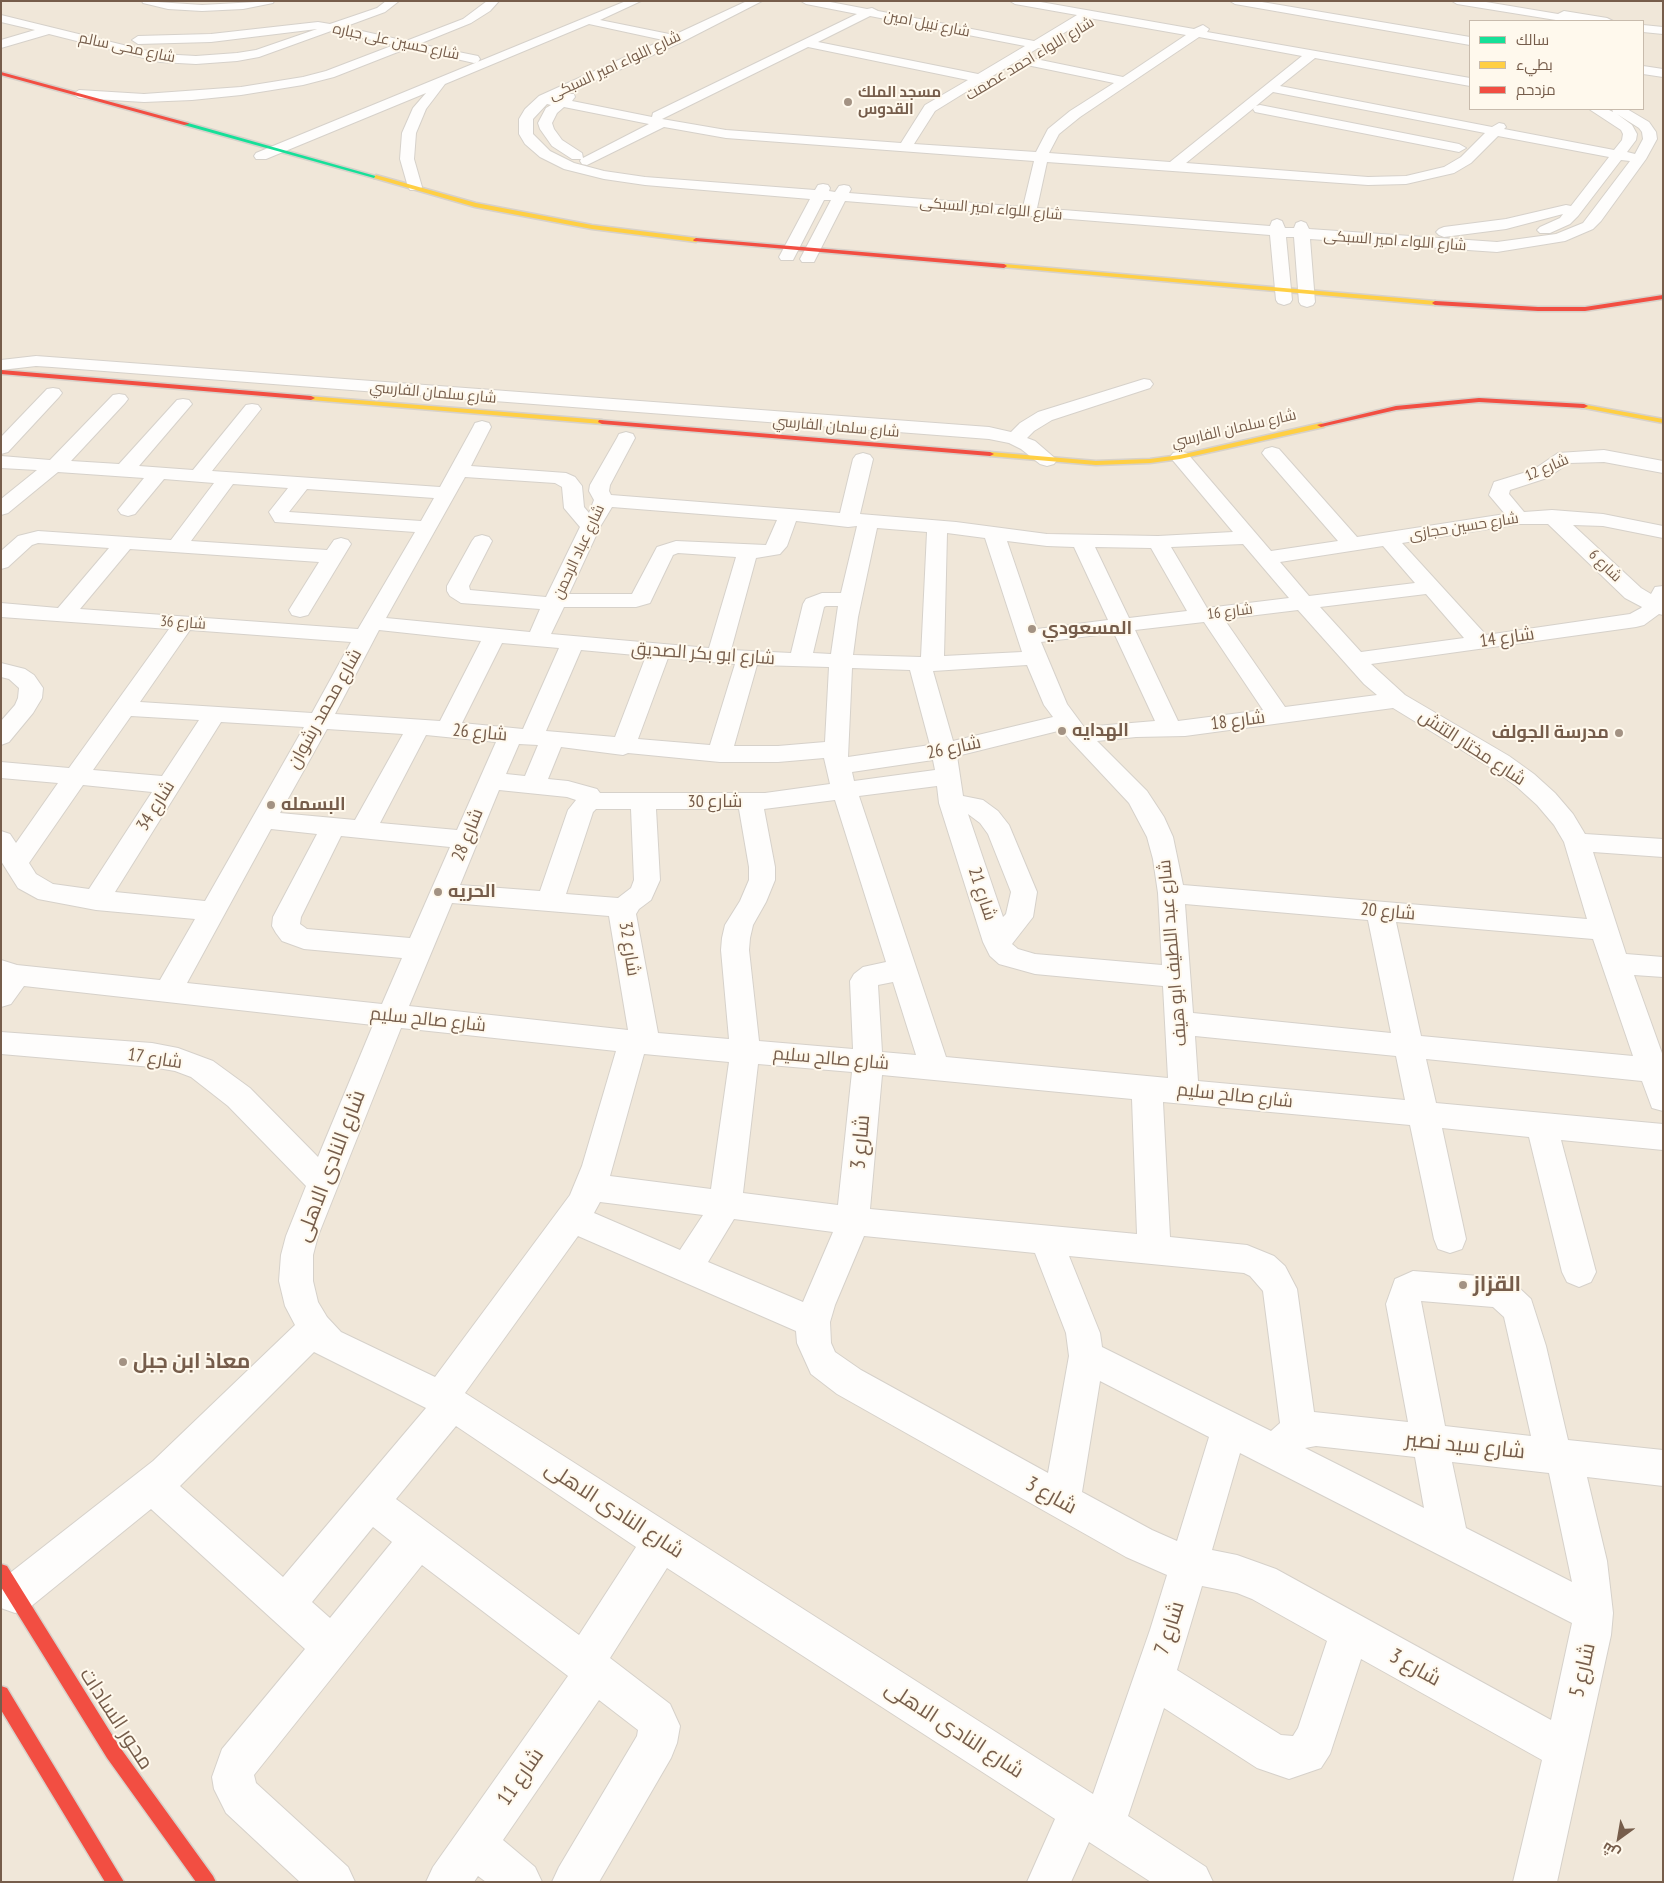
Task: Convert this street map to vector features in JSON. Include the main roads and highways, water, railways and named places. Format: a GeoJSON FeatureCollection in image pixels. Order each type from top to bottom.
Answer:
{"type":"FeatureCollection","features":[{"type":"Feature","properties":{"kind":"place","name":"مسجد الملك القدوس"},"geometry":{"type":"Point","coordinates":[848,102]}},
{"type":"Feature","properties":{"kind":"place","name":"المسعودي"},"geometry":{"type":"Point","coordinates":[1032,629]}},
{"type":"Feature","properties":{"kind":"place","name":"الهدايه"},"geometry":{"type":"Point","coordinates":[1062,731]}},
{"type":"Feature","properties":{"kind":"place","name":"مدرسة الجولف"},"geometry":{"type":"Point","coordinates":[1619,733]}},
{"type":"Feature","properties":{"kind":"place","name":"البسمله"},"geometry":{"type":"Point","coordinates":[271,805]}},
{"type":"Feature","properties":{"kind":"place","name":"الحريه"},"geometry":{"type":"Point","coordinates":[438,892]}},
{"type":"Feature","properties":{"kind":"place","name":"القزاز"},"geometry":{"type":"Point","coordinates":[1463,1285]}},
{"type":"Feature","properties":{"kind":"place","name":"معاذ ابن جبل"},"geometry":{"type":"Point","coordinates":[123,1362]}}]}
